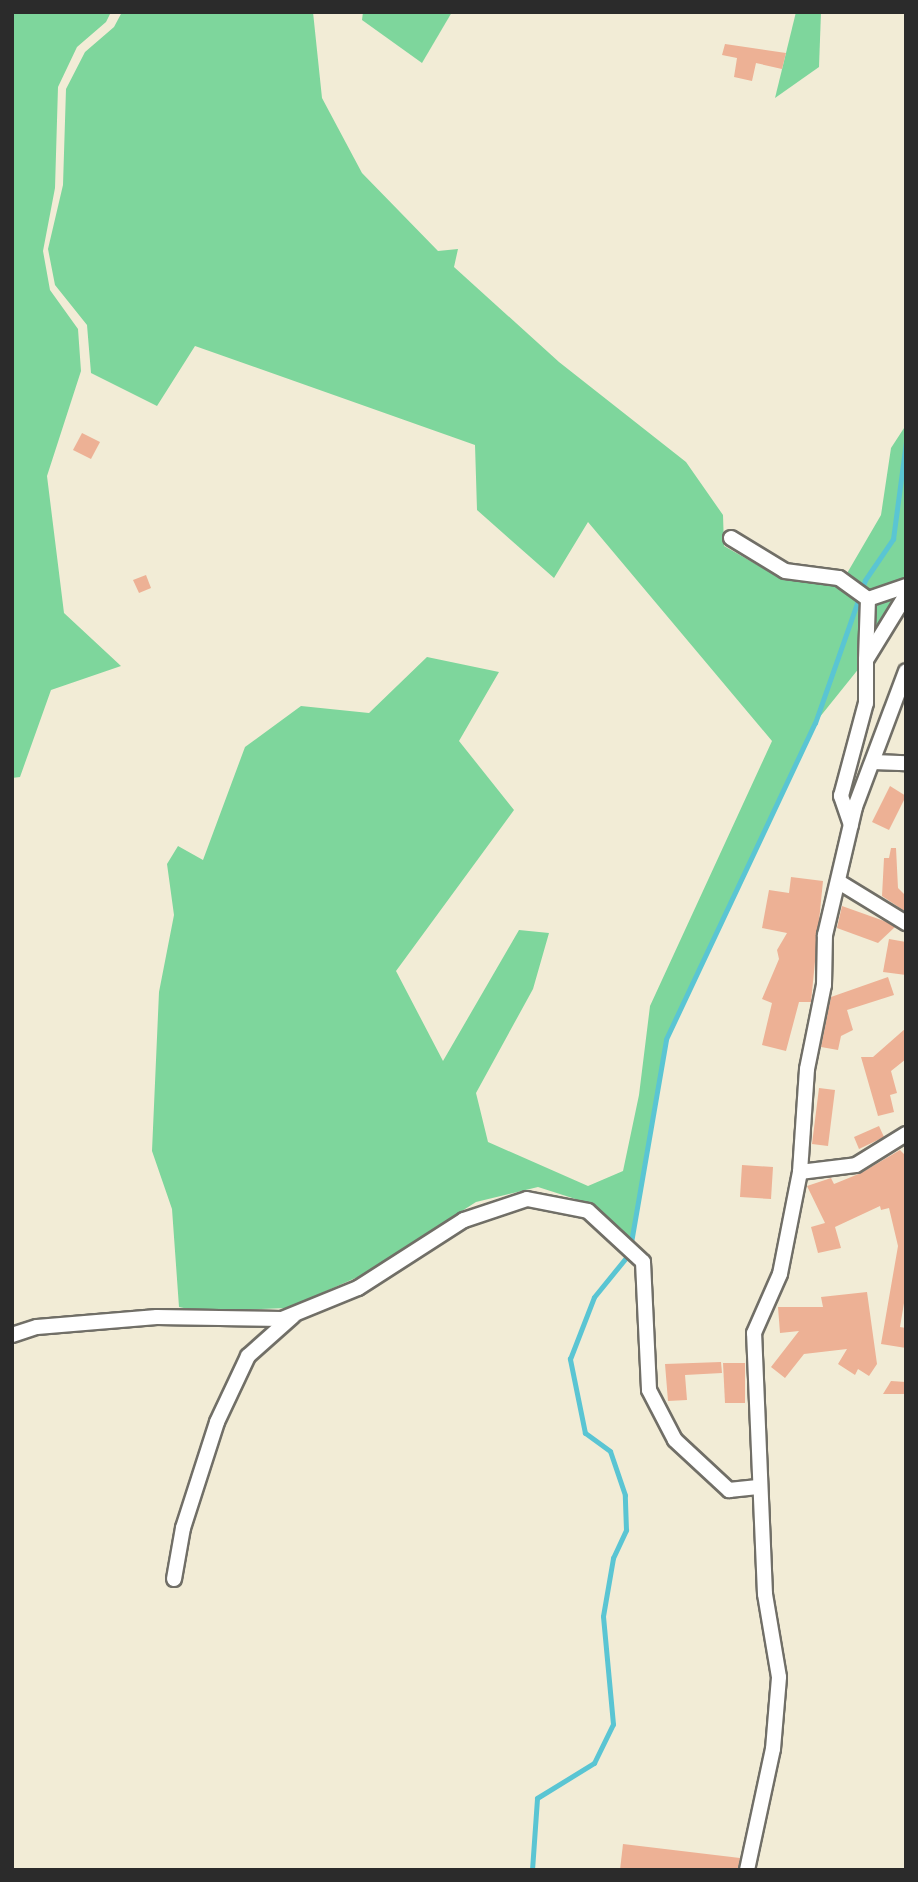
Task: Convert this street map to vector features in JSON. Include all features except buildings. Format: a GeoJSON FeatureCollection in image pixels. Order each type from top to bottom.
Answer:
{"type":"FeatureCollection","features":[{"type":"Feature","properties":{"kind":"street"},"geometry":{"type":"LineString","coordinates":[[731,538],[785,571],[839,578],[868,599]]}},
{"type":"Feature","properties":{"kind":"street"},"geometry":{"type":"LineString","coordinates":[[868,599],[906,586]]}},
{"type":"Feature","properties":{"kind":"street"},"geometry":{"type":"LineString","coordinates":[[866,660],[906,595]]}},
{"type":"Feature","properties":{"kind":"street"},"geometry":{"type":"LineString","coordinates":[[851,826],[841,796],[866,703],[868,599]]}},
{"type":"Feature","properties":{"kind":"street"},"geometry":{"type":"LineString","coordinates":[[747,1870],[773,1749],[779,1677],[765,1594],[758,1488],[754,1333],[780,1274],[800,1172],[807,1069],[824,985],[825,935],[851,826],[906,671]]}},
{"type":"Feature","properties":{"kind":"street"},"geometry":{"type":"LineString","coordinates":[[873,762],[906,763]]}},
{"type":"Feature","properties":{"kind":"street"},"geometry":{"type":"LineString","coordinates":[[839,882],[906,923]]}},
{"type":"Feature","properties":{"kind":"street"},"geometry":{"type":"LineString","coordinates":[[800,1172],[856,1165],[906,1133]]}},
{"type":"Feature","properties":{"kind":"street"},"geometry":{"type":"LineString","coordinates":[[12,1335],[37,1327],[157,1317],[282,1319],[358,1288],[464,1220],[527,1199],[589,1211],[643,1262],[649,1390],[675,1440],[729,1490],[758,1488]]}},
{"type":"Feature","properties":{"kind":"street"},"geometry":{"type":"LineString","coordinates":[[174,1579],[183,1528],[217,1422],[248,1356],[297,1313]]}},
{"type":"Feature","properties":{"kind":"green space"},"geometry":{"type":"Polygon","coordinates":[[[12,12],[111,12],[106,22],[77,47],[58,87],[55,188],[43,251],[50,290],[78,329],[81,371],[47,476],[64,613],[121,666],[51,690],[20,777],[12,778],[12,12]]]}},
{"type":"Feature","properties":{"kind":"green space"},"geometry":{"type":"Polygon","coordinates":[[[122,12],[313,12],[322,98],[362,173],[438,251],[458,249],[454,267],[559,362],[686,462],[723,515],[724,546],[784,580],[837,584],[861,604],[860,667],[815,723],[666,1039],[631,1242],[591,1204],[538,1187],[476,1202],[360,1276],[288,1308],[198,1311],[179,1307],[172,1209],[152,1151],[159,992],[174,915],[167,864],[178,846],[203,860],[245,747],[301,706],[369,713],[427,657],[499,672],[459,741],[514,810],[396,971],[443,1061],[519,930],[549,933],[533,989],[476,1093],[488,1142],[588,1186],[623,1171],[639,1095],[650,1006],[772,741],[588,522],[554,578],[477,510],[475,445],[195,346],[157,406],[91,373],[87,325],[55,285],[48,249],[63,185],[66,89],[85,52],[114,27],[122,12]]]}},
{"type":"Feature","properties":{"kind":"green space"},"geometry":{"type":"Polygon","coordinates":[[[363,12],[452,12],[422,63],[362,20],[363,12]]]}},
{"type":"Feature","properties":{"kind":"green space"},"geometry":{"type":"Polygon","coordinates":[[[796,12],[821,12],[819,67],[775,98],[796,12]]]}},
{"type":"Feature","properties":{"kind":"green space"},"geometry":{"type":"Polygon","coordinates":[[[906,425],[906,609],[866,660],[868,599],[846,575],[881,515],[891,448],[906,425]]]}},
{"type":"Feature","properties":{"kind":"waterway"},"geometry":{"type":"LineString","coordinates":[[532,1870],[537,1798],[594,1763],[613,1724],[603,1616],[613,1558],[626,1530],[625,1495],[610,1451],[585,1433],[570,1359],[594,1297],[629,1254],[666,1039],[815,723],[865,580],[893,539],[906,441]]}}]}
